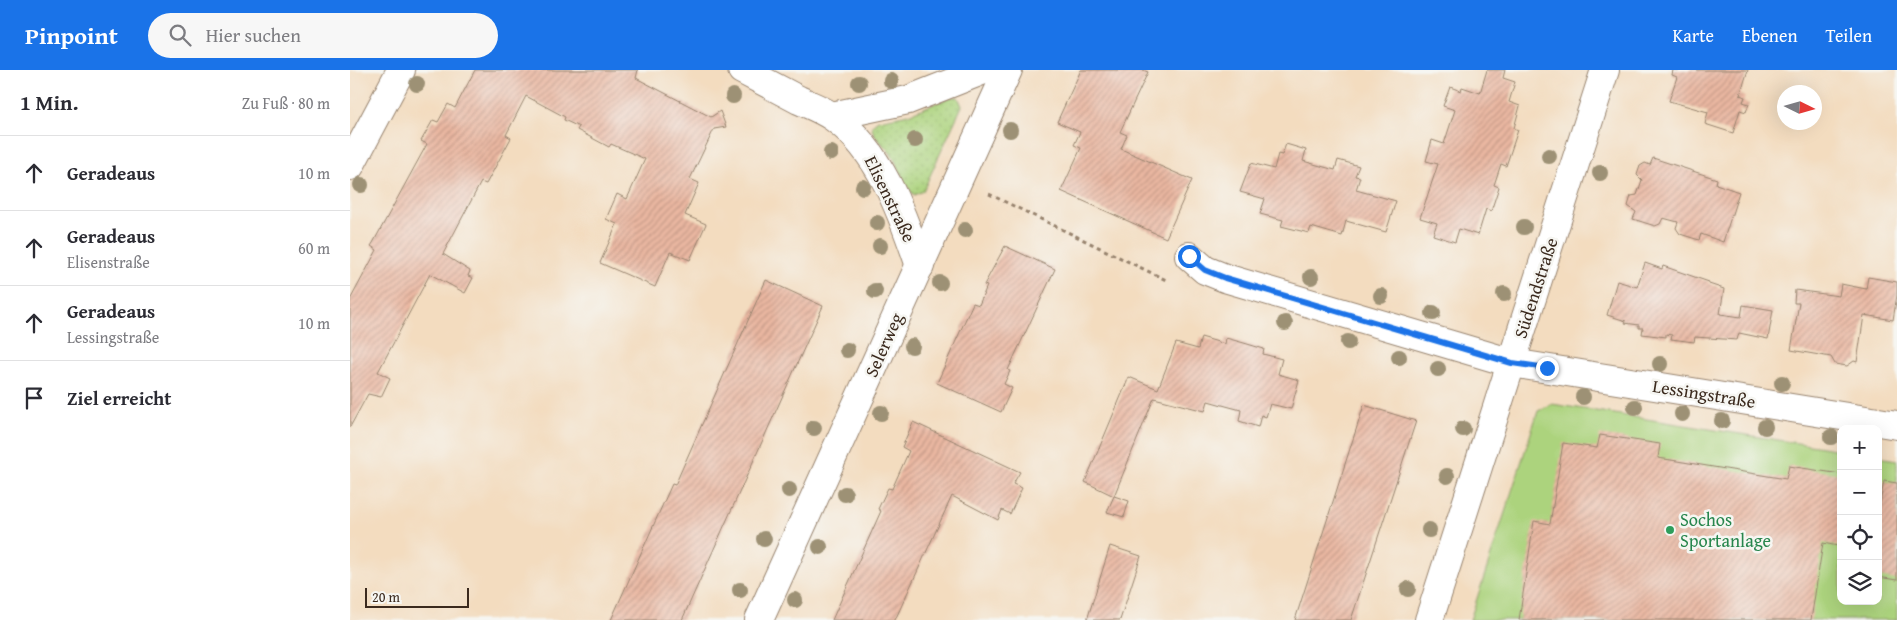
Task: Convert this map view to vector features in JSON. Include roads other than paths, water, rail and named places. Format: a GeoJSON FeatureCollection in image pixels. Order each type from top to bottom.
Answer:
{"type":"FeatureCollection","features":[{"type":"Feature","properties":{"kind":"street"},"geometry":{"type":"LineString","coordinates":[[350,166],[401,70]]}},
{"type":"Feature","properties":{"kind":"street","name":"Elisenstraße"},"geometry":{"type":"LineString","coordinates":[[742,70],[832,116],[850,131],[870,155],[905,222],[920,266]]}},
{"type":"Feature","properties":{"kind":"street"},"geometry":{"type":"LineString","coordinates":[[832,116],[908,100],[984,70]]}},
{"type":"Feature","properties":{"kind":"street","name":"Selerweg"},"geometry":{"type":"LineString","coordinates":[[759,620],[1008,70]]}},
{"type":"Feature","properties":{"kind":"street","name":"Südendstraße"},"geometry":{"type":"LineString","coordinates":[[1429,620],[1605,70]]}},
{"type":"Feature","properties":{"kind":"street"},"geometry":{"type":"LineString","coordinates":[[1189,256],[1205,270],[1225,278],[1512,363]]}},
{"type":"Feature","properties":{"kind":"street","name":"Lessingstraße"},"geometry":{"type":"LineString","coordinates":[[1512,363],[1897,425]]}},
{"type":"Feature","properties":{"kind":"place","name":"Sochos Sportanlage"},"geometry":{"type":"Point","coordinates":[1670,530]}}]}
